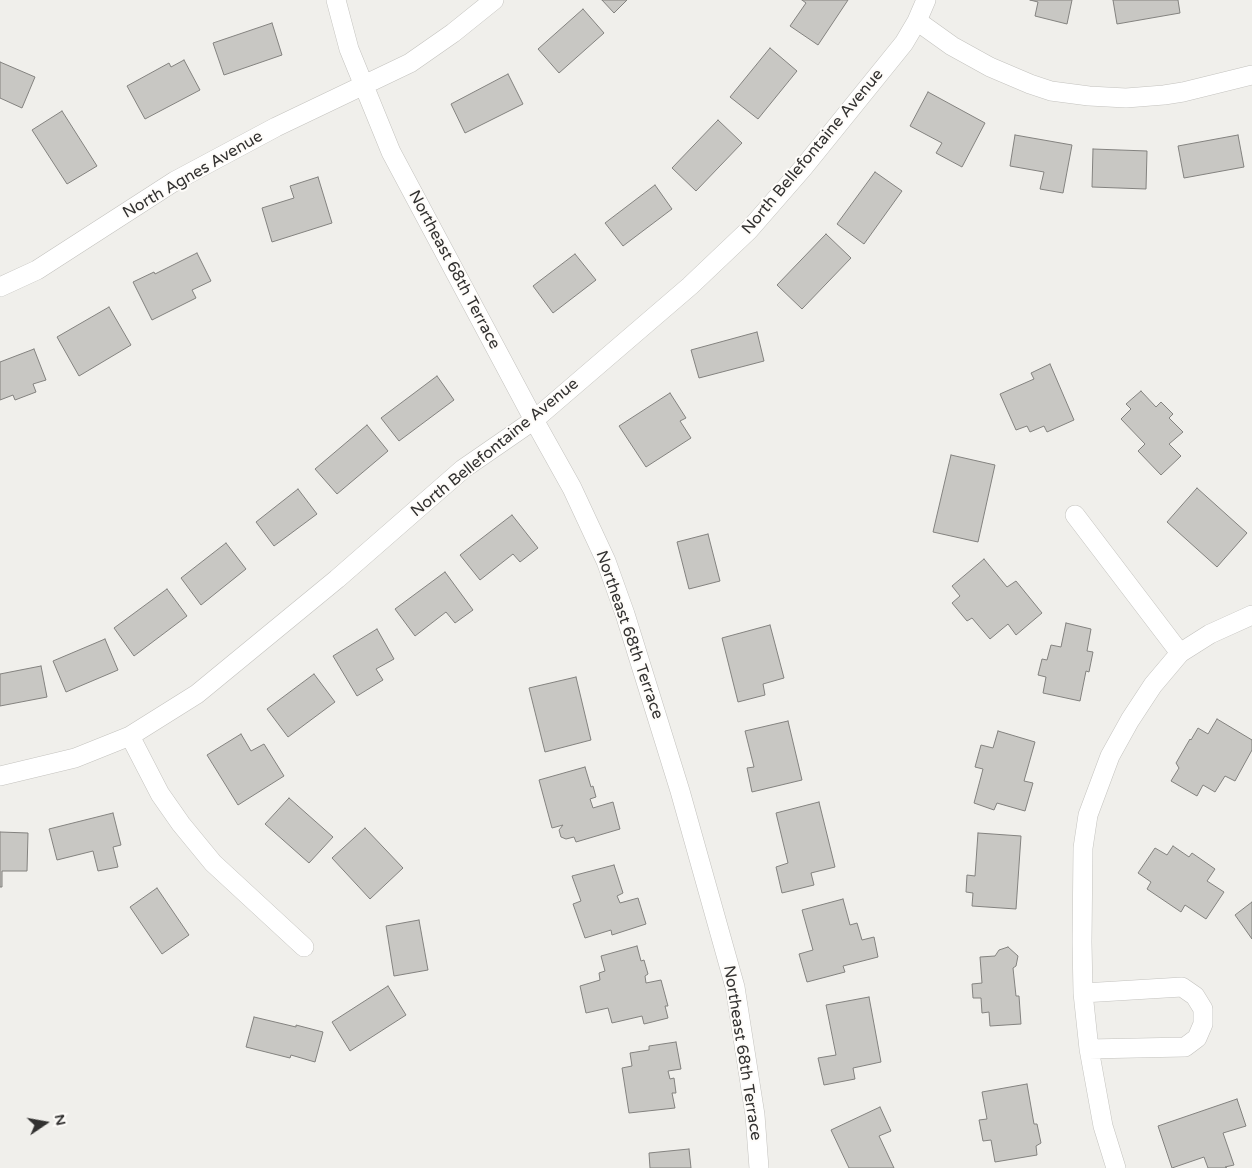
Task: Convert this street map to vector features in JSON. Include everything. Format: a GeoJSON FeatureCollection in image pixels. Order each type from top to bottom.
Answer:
{"type":"FeatureCollection","features":[{"type":"Feature","properties":{"kind":"street","name":"Northeast 68th Terrace"},"geometry":{"type":"LineString","coordinates":[[336,0],[349,49],[391,152],[572,488],[606,561],[625,614],[680,791],[735,987],[755,1115],[759,1168]]}},
{"type":"Feature","properties":{"kind":"street","name":"North Agnes Avenue"},"geometry":{"type":"LineString","coordinates":[[0,287],[36,270],[175,181],[276,127],[410,63],[453,33],[494,0]]}},
{"type":"Feature","properties":{"kind":"street","name":"North Bellefontaine Avenue"},"geometry":{"type":"LineString","coordinates":[[0,776],[75,758],[130,736],[197,694],[337,579],[463,469],[534,420],[690,286],[749,230],[803,168],[904,43],[917,21],[926,0]]}},
{"type":"Feature","properties":{"kind":"street"},"geometry":{"type":"LineString","coordinates":[[917,21],[952,46],[990,67],[1051,91],[1126,98],[1164,95],[1252,75]]}},
{"type":"Feature","properties":{"kind":"street"},"geometry":{"type":"LineString","coordinates":[[1075,516],[1180,653]]}},
{"type":"Feature","properties":{"kind":"street"},"geometry":{"type":"LineString","coordinates":[[1116,1168],[1103,1126],[1089,1049],[1083,993],[1083,848],[1088,815],[1110,756],[1130,720],[1153,685],[1180,653],[1210,634],[1252,615]]}},
{"type":"Feature","properties":{"kind":"street"},"geometry":{"type":"LineString","coordinates":[[130,736],[160,794],[181,824],[213,863],[304,947]]}},
{"type":"Feature","properties":{"kind":"street"},"geometry":{"type":"LineString","coordinates":[[1083,993],[1182,988],[1195,996],[1203,1009],[1203,1024],[1197,1038],[1184,1047],[1089,1049]]}},
{"type":"Feature","properties":{"kind":"building"},"geometry":{"type":"Polygon","coordinates":[[[602,0],[627,0],[614,13],[602,0]]]}},
{"type":"Feature","properties":{"kind":"building"},"geometry":{"type":"Polygon","coordinates":[[[802,0],[848,0],[818,45],[790,26],[806,3],[802,0]]]}},
{"type":"Feature","properties":{"kind":"building"},"geometry":{"type":"Polygon","coordinates":[[[1030,0],[1072,0],[1067,24],[1035,16],[1038,2],[1030,0]]]}},
{"type":"Feature","properties":{"kind":"building"},"geometry":{"type":"Polygon","coordinates":[[[1113,0],[1178,0],[1180,13],[1117,24],[1113,0]]]}},
{"type":"Feature","properties":{"kind":"building"},"geometry":{"type":"Polygon","coordinates":[[[583,9],[604,33],[559,73],[538,49],[583,9]]]}},
{"type":"Feature","properties":{"kind":"building"},"geometry":{"type":"Polygon","coordinates":[[[272,23],[282,55],[224,75],[213,43],[272,23]]]}},
{"type":"Feature","properties":{"kind":"building"},"geometry":{"type":"Polygon","coordinates":[[[770,48],[797,71],[758,119],[730,97],[770,48]]]}},
{"type":"Feature","properties":{"kind":"building"},"geometry":{"type":"Polygon","coordinates":[[[184,60],[200,90],[145,119],[127,86],[169,63],[171,67],[184,60]]]}},
{"type":"Feature","properties":{"kind":"building"},"geometry":{"type":"Polygon","coordinates":[[[0,62],[35,77],[22,108],[0,98],[0,62]]]}},
{"type":"Feature","properties":{"kind":"building"},"geometry":{"type":"Polygon","coordinates":[[[508,74],[523,104],[465,133],[451,104],[508,74]]]}},
{"type":"Feature","properties":{"kind":"building"},"geometry":{"type":"Polygon","coordinates":[[[928,92],[985,123],[962,167],[936,153],[942,143],[910,126],[928,92]]]}},
{"type":"Feature","properties":{"kind":"building"},"geometry":{"type":"Polygon","coordinates":[[[62,111],[97,166],[67,184],[32,130],[62,111]]]}},
{"type":"Feature","properties":{"kind":"building"},"geometry":{"type":"Polygon","coordinates":[[[718,120],[742,143],[696,191],[672,168],[718,120]]]}},
{"type":"Feature","properties":{"kind":"building"},"geometry":{"type":"Polygon","coordinates":[[[1015,135],[1072,145],[1063,193],[1040,189],[1044,172],[1010,166],[1015,135]]]}},
{"type":"Feature","properties":{"kind":"building"},"geometry":{"type":"Polygon","coordinates":[[[1238,135],[1244,167],[1184,178],[1178,146],[1238,135]]]}},
{"type":"Feature","properties":{"kind":"building"},"geometry":{"type":"Polygon","coordinates":[[[1093,149],[1147,151],[1146,189],[1092,187],[1093,149]]]}},
{"type":"Feature","properties":{"kind":"building"},"geometry":{"type":"Polygon","coordinates":[[[875,172],[902,191],[864,244],[837,224],[875,172]]]}},
{"type":"Feature","properties":{"kind":"building"},"geometry":{"type":"Polygon","coordinates":[[[318,177],[332,223],[272,242],[262,208],[294,198],[290,186],[318,177]]]}},
{"type":"Feature","properties":{"kind":"building"},"geometry":{"type":"Polygon","coordinates":[[[655,185],[672,209],[623,246],[605,223],[655,185]]]}},
{"type":"Feature","properties":{"kind":"building"},"geometry":{"type":"Polygon","coordinates":[[[826,234],[851,258],[802,309],[777,285],[826,234]]]}},
{"type":"Feature","properties":{"kind":"building"},"geometry":{"type":"Polygon","coordinates":[[[197,253],[211,281],[192,290],[196,298],[152,320],[133,282],[154,272],[155,274],[197,253]]]}},
{"type":"Feature","properties":{"kind":"building"},"geometry":{"type":"Polygon","coordinates":[[[575,254],[596,280],[553,313],[533,286],[575,254]]]}},
{"type":"Feature","properties":{"kind":"building"},"geometry":{"type":"Polygon","coordinates":[[[109,307],[131,345],[79,376],[57,337],[109,307]]]}},
{"type":"Feature","properties":{"kind":"building"},"geometry":{"type":"Polygon","coordinates":[[[757,332],[764,361],[699,378],[691,350],[757,332]]]}},
{"type":"Feature","properties":{"kind":"building"},"geometry":{"type":"Polygon","coordinates":[[[34,349],[46,380],[33,384],[36,392],[15,400],[13,395],[0,400],[0,362],[34,349]]]}},
{"type":"Feature","properties":{"kind":"building"},"geometry":{"type":"Polygon","coordinates":[[[1050,364],[1074,420],[1047,432],[1044,426],[1030,432],[1027,426],[1016,430],[1000,394],[1034,379],[1031,373],[1050,364]]]}},
{"type":"Feature","properties":{"kind":"building"},"geometry":{"type":"Polygon","coordinates":[[[437,376],[454,400],[399,441],[381,418],[437,376]]]}},
{"type":"Feature","properties":{"kind":"building"},"geometry":{"type":"Polygon","coordinates":[[[1141,391],[1156,407],[1161,402],[1173,414],[1169,418],[1183,432],[1169,444],[1181,456],[1161,475],[1138,451],[1145,444],[1121,419],[1131,409],[1126,404],[1141,391]]]}},
{"type":"Feature","properties":{"kind":"building"},"geometry":{"type":"Polygon","coordinates":[[[670,393],[686,418],[680,421],[691,438],[646,467],[619,426],[670,393]]]}},
{"type":"Feature","properties":{"kind":"building"},"geometry":{"type":"Polygon","coordinates":[[[367,425],[388,451],[337,494],[315,469],[367,425]]]}},
{"type":"Feature","properties":{"kind":"building"},"geometry":{"type":"Polygon","coordinates":[[[951,455],[995,465],[978,542],[933,532],[951,455]]]}},
{"type":"Feature","properties":{"kind":"building"},"geometry":{"type":"Polygon","coordinates":[[[1197,488],[1247,533],[1217,567],[1167,522],[1197,488]]]}},
{"type":"Feature","properties":{"kind":"building"},"geometry":{"type":"Polygon","coordinates":[[[298,489],[317,514],[274,546],[256,522],[298,489]]]}},
{"type":"Feature","properties":{"kind":"building"},"geometry":{"type":"Polygon","coordinates":[[[512,515],[538,548],[520,562],[513,554],[480,580],[460,555],[512,515]]]}},
{"type":"Feature","properties":{"kind":"building"},"geometry":{"type":"Polygon","coordinates":[[[708,534],[720,581],[689,589],[677,542],[708,534]]]}},
{"type":"Feature","properties":{"kind":"building"},"geometry":{"type":"Polygon","coordinates":[[[226,543],[246,569],[201,605],[181,578],[226,543]]]}},
{"type":"Feature","properties":{"kind":"building"},"geometry":{"type":"Polygon","coordinates":[[[984,559],[1007,587],[1016,581],[1042,613],[1016,635],[1008,624],[990,639],[972,618],[967,621],[952,603],[960,596],[952,586],[984,559]]]}},
{"type":"Feature","properties":{"kind":"building"},"geometry":{"type":"Polygon","coordinates":[[[445,572],[473,610],[455,623],[446,612],[415,636],[395,609],[445,572]]]}},
{"type":"Feature","properties":{"kind":"building"},"geometry":{"type":"Polygon","coordinates":[[[167,589],[187,616],[134,656],[114,628],[167,589]]]}},
{"type":"Feature","properties":{"kind":"building"},"geometry":{"type":"Polygon","coordinates":[[[1066,623],[1091,629],[1087,651],[1093,652],[1089,672],[1086,671],[1080,701],[1043,693],[1046,677],[1038,675],[1042,659],[1047,660],[1051,645],[1061,647],[1066,623]]]}},
{"type":"Feature","properties":{"kind":"building"},"geometry":{"type":"Polygon","coordinates":[[[770,625],[784,678],[763,684],[765,695],[738,702],[722,638],[770,625]]]}},
{"type":"Feature","properties":{"kind":"building"},"geometry":{"type":"Polygon","coordinates":[[[377,629],[394,659],[376,669],[383,680],[357,696],[333,656],[377,629]]]}},
{"type":"Feature","properties":{"kind":"building"},"geometry":{"type":"Polygon","coordinates":[[[105,639],[118,670],[66,692],[53,661],[105,639]]]}},
{"type":"Feature","properties":{"kind":"building"},"geometry":{"type":"Polygon","coordinates":[[[41,666],[47,697],[0,706],[0,674],[41,666]]]}},
{"type":"Feature","properties":{"kind":"building"},"geometry":{"type":"Polygon","coordinates":[[[314,674],[335,702],[288,737],[267,709],[314,674]]]}},
{"type":"Feature","properties":{"kind":"building"},"geometry":{"type":"Polygon","coordinates":[[[576,677],[591,740],[545,752],[529,688],[576,677]]]}},
{"type":"Feature","properties":{"kind":"building"},"geometry":{"type":"Polygon","coordinates":[[[1217,719],[1252,740],[1252,750],[1235,781],[1225,776],[1215,792],[1203,785],[1197,796],[1171,781],[1179,768],[1176,763],[1198,728],[1208,734],[1217,719]]]}},
{"type":"Feature","properties":{"kind":"building"},"geometry":{"type":"Polygon","coordinates":[[[788,721],[802,780],[752,792],[747,768],[754,767],[745,731],[788,721]]]}},
{"type":"Feature","properties":{"kind":"building"},"geometry":{"type":"Polygon","coordinates":[[[998,731],[1035,742],[1024,781],[1033,783],[1025,811],[997,803],[994,810],[974,803],[983,769],[975,767],[981,745],[993,748],[998,731]]]}},
{"type":"Feature","properties":{"kind":"building"},"geometry":{"type":"Polygon","coordinates":[[[241,734],[251,751],[264,744],[284,776],[238,805],[207,755],[241,734]]]}},
{"type":"Feature","properties":{"kind":"building"},"geometry":{"type":"Polygon","coordinates":[[[585,767],[596,797],[590,799],[593,808],[613,802],[620,829],[576,842],[574,837],[566,839],[561,837],[559,830],[563,825],[552,828],[539,780],[585,767]]]}},
{"type":"Feature","properties":{"kind":"building"},"geometry":{"type":"Polygon","coordinates":[[[289,798],[333,837],[309,863],[265,824],[289,798]]]}},
{"type":"Feature","properties":{"kind":"building"},"geometry":{"type":"Polygon","coordinates":[[[819,802],[835,867],[811,873],[814,885],[782,893],[776,867],[788,863],[776,813],[819,802]]]}},
{"type":"Feature","properties":{"kind":"building"},"geometry":{"type":"Polygon","coordinates":[[[113,813],[121,845],[113,847],[118,867],[98,871],[93,851],[57,860],[49,829],[113,813]]]}},
{"type":"Feature","properties":{"kind":"building"},"geometry":{"type":"Polygon","coordinates":[[[365,828],[403,868],[370,899],[332,858],[365,828]]]}},
{"type":"Feature","properties":{"kind":"building"},"geometry":{"type":"Polygon","coordinates":[[[0,832],[28,833],[27,871],[2,871],[2,887],[0,887],[0,832]]]}},
{"type":"Feature","properties":{"kind":"building"},"geometry":{"type":"Polygon","coordinates":[[[978,833],[1021,836],[1016,909],[972,906],[973,893],[966,892],[967,875],[975,876],[978,833]]]}},
{"type":"Feature","properties":{"kind":"building"},"geometry":{"type":"Polygon","coordinates":[[[1173,846],[1189,857],[1192,853],[1215,869],[1207,881],[1224,892],[1206,919],[1185,905],[1181,912],[1147,889],[1151,882],[1138,873],[1155,848],[1167,855],[1173,846]]]}},
{"type":"Feature","properties":{"kind":"building"},"geometry":{"type":"Polygon","coordinates":[[[614,865],[623,893],[617,896],[620,903],[638,898],[646,924],[612,935],[611,930],[585,938],[573,904],[581,901],[572,876],[614,865]]]}},
{"type":"Feature","properties":{"kind":"building"},"geometry":{"type":"Polygon","coordinates":[[[157,888],[189,935],[162,954],[130,907],[157,888]]]}},
{"type":"Feature","properties":{"kind":"building"},"geometry":{"type":"Polygon","coordinates":[[[843,899],[850,925],[857,923],[862,940],[874,937],[878,957],[843,966],[845,972],[807,982],[799,954],[813,950],[802,910],[843,899]]]}},
{"type":"Feature","properties":{"kind":"building"},"geometry":{"type":"Polygon","coordinates":[[[1252,902],[1252,939],[1235,915],[1252,902]]]}},
{"type":"Feature","properties":{"kind":"building"},"geometry":{"type":"Polygon","coordinates":[[[419,920],[428,970],[394,976],[386,926],[419,920]]]}},
{"type":"Feature","properties":{"kind":"building"},"geometry":{"type":"Polygon","coordinates":[[[637,946],[641,961],[644,960],[648,974],[645,976],[646,983],[661,980],[668,1006],[665,1006],[668,1018],[644,1024],[642,1016],[612,1023],[608,1008],[586,1013],[580,986],[600,980],[599,973],[605,971],[601,956],[637,946]]]}},
{"type":"Feature","properties":{"kind":"building"},"geometry":{"type":"Polygon","coordinates":[[[1008,947],[1018,956],[1016,966],[1013,968],[1016,996],[1019,996],[1021,1024],[990,1026],[989,1012],[982,1013],[981,998],[973,998],[972,984],[982,983],[980,957],[995,956],[999,950],[1008,947]]]}},
{"type":"Feature","properties":{"kind":"building"},"geometry":{"type":"Polygon","coordinates":[[[388,986],[406,1015],[350,1051],[332,1022],[388,986]]]}},
{"type":"Feature","properties":{"kind":"building"},"geometry":{"type":"Polygon","coordinates":[[[869,997],[881,1062],[853,1068],[855,1079],[824,1085],[818,1058],[836,1055],[826,1005],[869,997]]]}},
{"type":"Feature","properties":{"kind":"building"},"geometry":{"type":"Polygon","coordinates":[[[254,1017],[323,1032],[315,1062],[291,1055],[290,1058],[246,1047],[254,1017]]]}},
{"type":"Feature","properties":{"kind":"building"},"geometry":{"type":"Polygon","coordinates":[[[676,1042],[681,1069],[668,1071],[670,1079],[674,1078],[676,1093],[672,1093],[675,1108],[629,1113],[622,1068],[632,1066],[630,1053],[649,1050],[649,1046],[676,1042]]]}},
{"type":"Feature","properties":{"kind":"building"},"geometry":{"type":"Polygon","coordinates":[[[1027,1084],[1034,1124],[1037,1124],[1041,1143],[1036,1146],[1037,1155],[995,1162],[991,1140],[983,1141],[979,1120],[987,1119],[982,1092],[1027,1084]]]}},
{"type":"Feature","properties":{"kind":"building"},"geometry":{"type":"Polygon","coordinates":[[[1237,1099],[1246,1126],[1223,1133],[1234,1165],[1225,1167],[1227,1168],[1208,1168],[1204,1157],[1172,1168],[1158,1126],[1237,1099]]]}},
{"type":"Feature","properties":{"kind":"building"},"geometry":{"type":"Polygon","coordinates":[[[880,1107],[891,1131],[879,1136],[894,1168],[849,1168],[831,1130],[880,1107]]]}},
{"type":"Feature","properties":{"kind":"building"},"geometry":{"type":"Polygon","coordinates":[[[689,1149],[691,1168],[650,1168],[649,1153],[689,1149]]]}}]}
